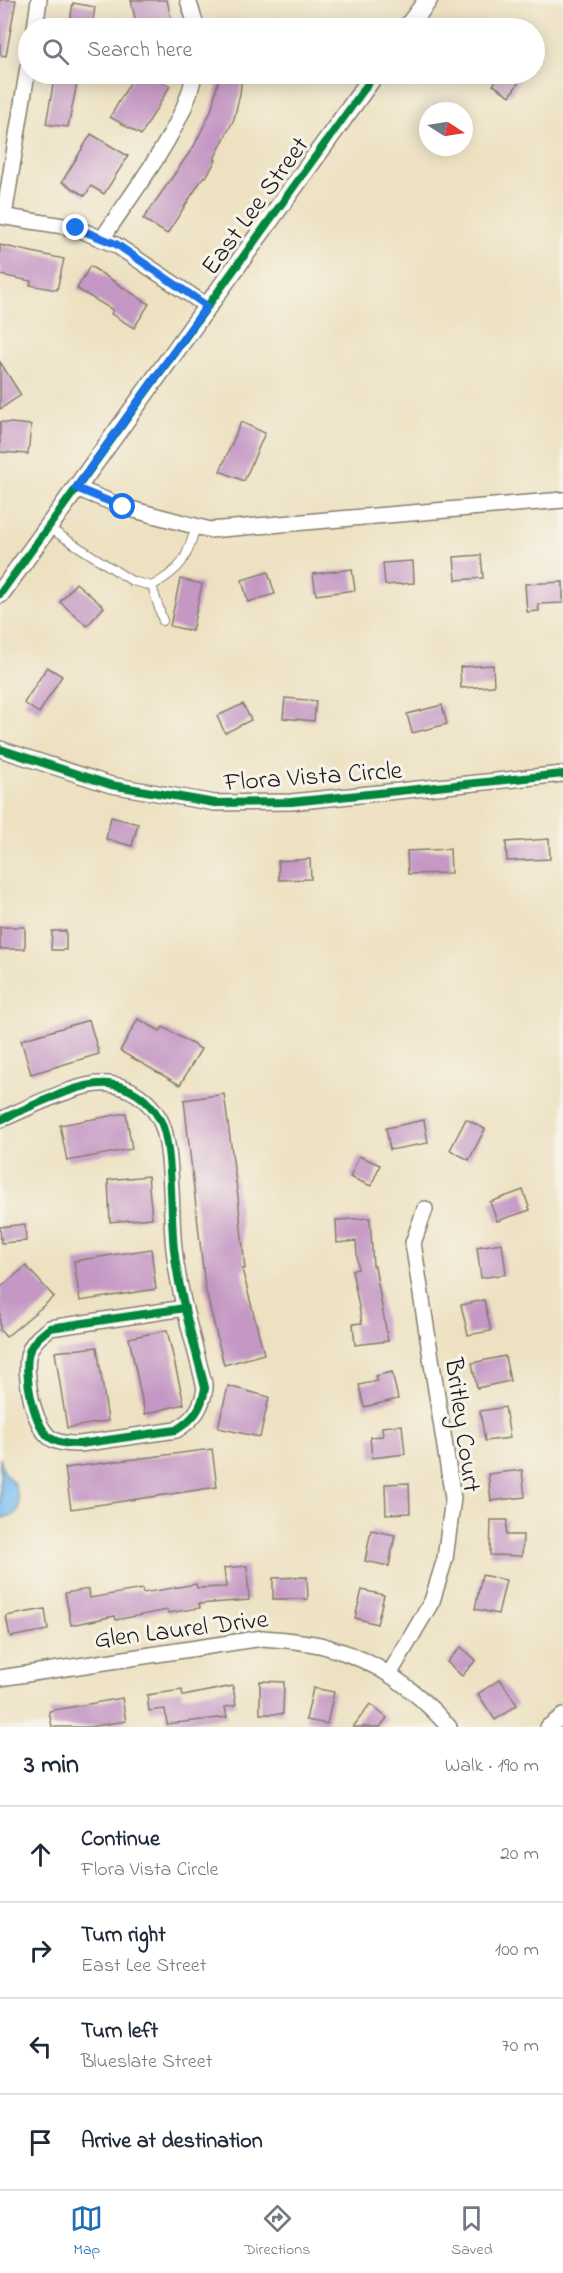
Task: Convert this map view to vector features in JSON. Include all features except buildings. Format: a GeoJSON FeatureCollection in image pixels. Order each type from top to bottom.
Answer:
{"type":"FeatureCollection","features":[{"type":"Feature","properties":{"kind":"street"},"geometry":{"type":"LineString","coordinates":[[36,18],[39,0]]}},
{"type":"Feature","properties":{"kind":"street"},"geometry":{"type":"LineString","coordinates":[[188,0],[194,18]]}},
{"type":"Feature","properties":{"kind":"street"},"geometry":{"type":"LineString","coordinates":[[414,18],[428,0]]}},
{"type":"Feature","properties":{"kind":"street"},"geometry":{"type":"LineString","coordinates":[[25,84],[2,216],[76,228],[116,244],[207,306]]}},
{"type":"Feature","properties":{"kind":"street"},"geometry":{"type":"LineString","coordinates":[[102,239],[173,130],[193,84]]}},
{"type":"Feature","properties":{"kind":"street","name":"East Lee Street"},"geometry":{"type":"LineString","coordinates":[[0,594],[368,84]]}},
{"type":"Feature","properties":{"kind":"street"},"geometry":{"type":"LineString","coordinates":[[76,488],[123,507],[210,530],[563,500]]}},
{"type":"Feature","properties":{"kind":"street","name":"Flora Vista Circle"},"geometry":{"type":"LineString","coordinates":[[0,749],[111,785],[215,803],[291,802],[563,774]]}},
{"type":"Feature","properties":{"kind":"street"},"geometry":{"type":"LineString","coordinates":[[0,1119],[86,1085],[107,1083],[129,1088],[148,1102],[160,1119],[167,1139],[174,1251],[185,1308],[205,1388],[200,1406],[189,1422],[176,1430],[80,1444],[51,1439],[41,1430],[35,1416],[27,1366],[29,1352],[37,1338],[50,1328],[185,1308]]}},
{"type":"Feature","properties":{"kind":"street","name":"Britley Court"},"geometry":{"type":"LineString","coordinates":[[390,1673],[432,1601],[445,1559],[453,1498],[413,1243],[425,1209]]}},
{"type":"Feature","properties":{"kind":"street","name":"Glen Laurel Drive"},"geometry":{"type":"LineString","coordinates":[[0,1678],[263,1638],[326,1646],[390,1673],[432,1707],[449,1727]]}},
{"type":"Feature","properties":{"kind":"street"},"geometry":{"type":"LineString","coordinates":[[548,1727],[563,1716]]}},
{"type":"Feature","properties":{"kind":"lane"},"geometry":{"type":"LineString","coordinates":[[48,528],[132,581],[152,586],[168,576],[187,557],[196,526]]}},
{"type":"Feature","properties":{"kind":"lane"},"geometry":{"type":"LineString","coordinates":[[152,586],[163,621]]}},
{"type":"Feature","properties":{"kind":"water"},"geometry":{"type":"Polygon","coordinates":[[[0,1458],[5,1474],[14,1483],[19,1508],[15,1514],[0,1519],[0,1458]]]}},
{"type":"Feature","properties":{"kind":"cycle path"},"geometry":{"type":"LineString","coordinates":[[0,594],[368,84]]}},
{"type":"Feature","properties":{"kind":"cycle path"},"geometry":{"type":"LineString","coordinates":[[0,749],[111,785],[215,803],[291,802],[563,774]]}},
{"type":"Feature","properties":{"kind":"cycle path"},"geometry":{"type":"LineString","coordinates":[[0,1120],[54,1096],[96,1084],[124,1087],[144,1099],[155,1111],[164,1129],[167,1145],[174,1249],[179,1284],[183,1302],[187,1319],[205,1388],[196,1412],[188,1422],[176,1430],[80,1444],[59,1442],[45,1433],[31,1399],[27,1372],[29,1352],[40,1336],[50,1328],[185,1308]]}},
{"type":"Feature","properties":{"kind":"route"},"geometry":{"type":"LineString","coordinates":[[76,228],[116,244],[207,306],[76,488],[123,507]]}}]}
